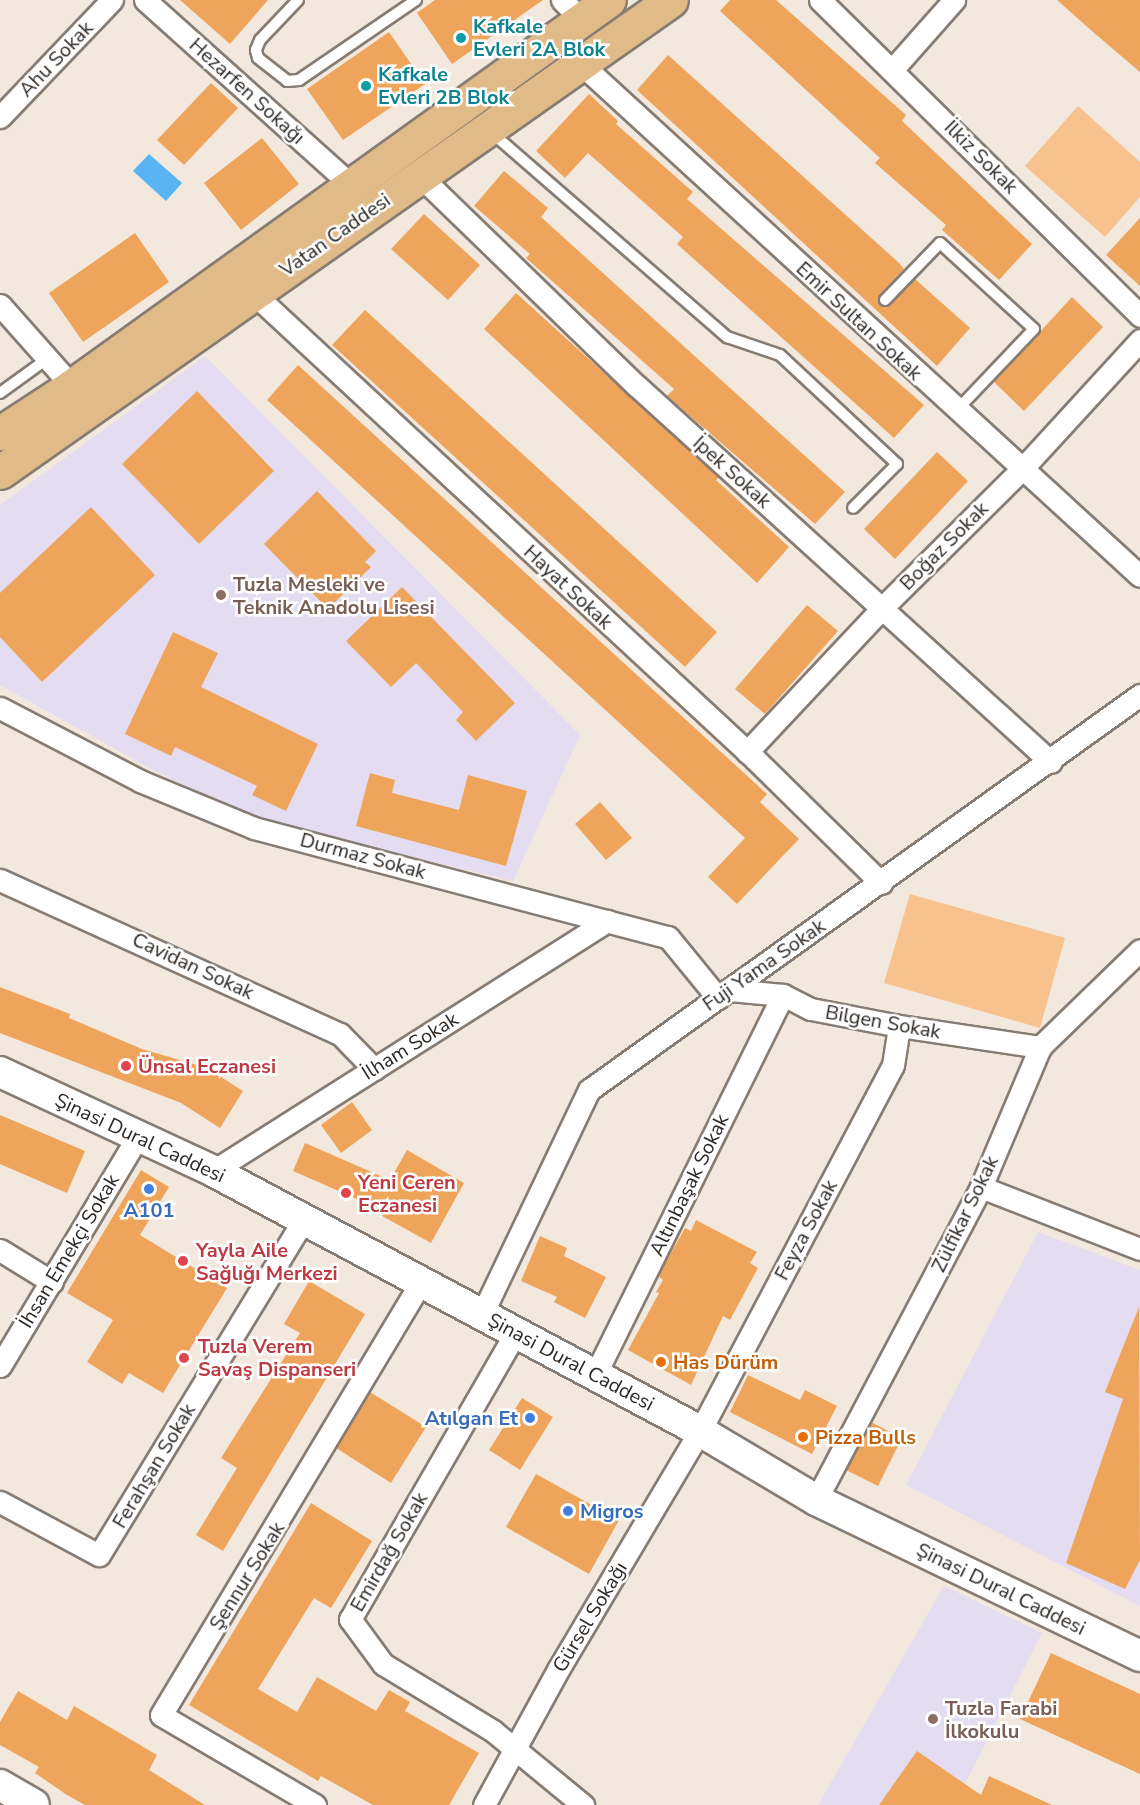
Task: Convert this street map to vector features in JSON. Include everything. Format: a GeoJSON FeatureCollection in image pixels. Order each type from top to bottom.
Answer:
{"type":"FeatureCollection","features":[{"type":"Feature","properties":{"kind":"main road","name":"Vatan Caddesi"},"geometry":{"type":"LineString","coordinates":[[0,433],[72,386],[350,183],[572,9],[609,0]]}},
{"type":"Feature","properties":{"kind":"main road","name":"Vatan Caddesi"},"geometry":{"type":"LineString","coordinates":[[0,472],[90,412],[419,175],[671,0]]}},
{"type":"Feature","properties":{"kind":"street","name":"Ahu Sokak"},"geometry":{"type":"LineString","coordinates":[[0,117],[112,0]]}},
{"type":"Feature","properties":{"kind":"street","name":"Hezarfen Sokağı"},"geometry":{"type":"LineString","coordinates":[[145,0],[350,183]]}},
{"type":"Feature","properties":{"kind":"street","name":"İlkiz Sokak"},"geometry":{"type":"LineString","coordinates":[[820,0],[1140,316]]}},
{"type":"Feature","properties":{"kind":"street"},"geometry":{"type":"LineString","coordinates":[[892,70],[954,0]]}},
{"type":"Feature","properties":{"kind":"street","name":"Emir Sultan Sokak"},"geometry":{"type":"LineString","coordinates":[[580,63],[956,411],[1140,576]]}},
{"type":"Feature","properties":{"kind":"street","name":"İpek Sokak"},"geometry":{"type":"LineString","coordinates":[[419,175],[637,386],[1051,762]]}},
{"type":"Feature","properties":{"kind":"street","name":"Hayat Sokak"},"geometry":{"type":"LineString","coordinates":[[253,293],[747,752],[881,883]]}},
{"type":"Feature","properties":{"kind":"street"},"geometry":{"type":"LineString","coordinates":[[0,305],[72,386]]}},
{"type":"Feature","properties":{"kind":"street","name":"Boğaz Sokak"},"geometry":{"type":"LineString","coordinates":[[747,752],[882,608],[1022,468],[1140,340]]}},
{"type":"Feature","properties":{"kind":"street","name":"Fuji Yama Sokak"},"geometry":{"type":"LineString","coordinates":[[482,1314],[589,1090],[1051,762],[1140,695]]}},
{"type":"Feature","properties":{"kind":"street","name":"Durmaz Sokak"},"geometry":{"type":"LineString","coordinates":[[0,708],[140,781],[254,828],[668,937],[724,994]]}},
{"type":"Feature","properties":{"kind":"street","name":"Cavidan Sokak"},"geometry":{"type":"LineString","coordinates":[[0,880],[340,1034],[374,1069]]}},
{"type":"Feature","properties":{"kind":"street","name":"İlham Sokak"},"geometry":{"type":"LineString","coordinates":[[213,1171],[607,921]]}},
{"type":"Feature","properties":{"kind":"street","name":"Zülfikar Sokak"},"geometry":{"type":"LineString","coordinates":[[816,1500],[981,1187],[1040,1047],[1140,950]]}},
{"type":"Feature","properties":{"kind":"street","name":"Bilgen Sokak"},"geometry":{"type":"LineString","coordinates":[[724,994],[783,995],[811,1009],[899,1026],[1040,1047]]}},
{"type":"Feature","properties":{"kind":"street","name":"Altınbaşak Sokak"},"geometry":{"type":"LineString","coordinates":[[595,1375],[783,995]]}},
{"type":"Feature","properties":{"kind":"street","name":"Feyza Sokak"},"geometry":{"type":"LineString","coordinates":[[700,1431],[893,1065],[899,1026]]}},
{"type":"Feature","properties":{"kind":"street","name":"Şinasi Dural Caddesi"},"geometry":{"type":"LineString","coordinates":[[0,1072],[213,1171],[700,1431],[816,1500],[1140,1656]]}},
{"type":"Feature","properties":{"kind":"street","name":"İhsan Emekçi Sokak"},"geometry":{"type":"LineString","coordinates":[[0,1366],[138,1136]]}},
{"type":"Feature","properties":{"kind":"street"},"geometry":{"type":"LineString","coordinates":[[981,1187],[1140,1249]]}},
{"type":"Feature","properties":{"kind":"street","name":"Ferahşan Sokak"},"geometry":{"type":"LineString","coordinates":[[0,1502],[99,1555],[304,1219]]}},
{"type":"Feature","properties":{"kind":"street"},"geometry":{"type":"LineString","coordinates":[[0,1250],[52,1282]]}},
{"type":"Feature","properties":{"kind":"street","name":"Şennur Sokak"},"geometry":{"type":"LineString","coordinates":[[315,1805],[161,1714],[421,1282]]}},
{"type":"Feature","properties":{"kind":"street","name":"Emirdağ Sokak"},"geometry":{"type":"LineString","coordinates":[[512,1750],[493,1731],[383,1665],[350,1619],[516,1332]]}},
{"type":"Feature","properties":{"kind":"street","name":"Gürsel Sokağı"},"geometry":{"type":"LineString","coordinates":[[484,1805],[512,1750],[700,1431]]}},
{"type":"Feature","properties":{"kind":"street"},"geometry":{"type":"LineString","coordinates":[[512,1750],[583,1805]]}},
{"type":"Feature","properties":{"kind":"street"},"geometry":{"type":"LineString","coordinates":[[0,1785],[34,1805]]}},
{"type":"Feature","properties":{"kind":"lane"},"geometry":{"type":"LineString","coordinates":[[298,0],[260,40],[256,50],[258,58],[287,81],[299,80],[416,0]]}},
{"type":"Feature","properties":{"kind":"lane"},"geometry":{"type":"LineString","coordinates":[[487,128],[727,337],[780,356],[897,464],[853,508]]}},
{"type":"Feature","properties":{"kind":"lane"},"geometry":{"type":"LineString","coordinates":[[885,300],[940,243],[1034,328],[956,411]]}},
{"type":"Feature","properties":{"kind":"lane"},"geometry":{"type":"LineString","coordinates":[[0,393],[47,359]]}},
{"type":"Feature","properties":{"kind":"shaded area"},"geometry":{"type":"Polygon","coordinates":[[[1078,106],[1140,162],[1140,197],[1105,237],[1025,166],[1078,106]]]}},
{"type":"Feature","properties":{"kind":"shaded area","name":"Tuzla Mesleki ve Teknik Anadolu Lisesi"},"geometry":{"type":"Polygon","coordinates":[[[205,356],[580,735],[513,881],[250,818],[149,768],[0,685],[0,505],[205,356]]]}},
{"type":"Feature","properties":{"kind":"shaded area"},"geometry":{"type":"Polygon","coordinates":[[[910,894],[1065,938],[1040,1028],[884,983],[910,894]]]}},
{"type":"Feature","properties":{"kind":"shaded area"},"geometry":{"type":"Polygon","coordinates":[[[1038,1232],[1140,1270],[1140,1606],[906,1485],[1038,1232]]]}},
{"type":"Feature","properties":{"kind":"shaded area","name":"Tuzla Farabi İlkokulu"},"geometry":{"type":"Polygon","coordinates":[[[944,1586],[1042,1633],[954,1805],[818,1805],[944,1586]]]}},
{"type":"Feature","properties":{"kind":"water"},"geometry":{"type":"Polygon","coordinates":[[[149,154],[182,183],[166,201],[133,171],[149,154]]]}},
{"type":"Feature","properties":{"kind":"building"},"geometry":{"type":"Polygon","coordinates":[[[180,0],[268,0],[230,44],[180,0]]]}},
{"type":"Feature","properties":{"kind":"building","name":"Kafkale Evleri 2A Blok"},"geometry":{"type":"Polygon","coordinates":[[[435,0],[543,0],[452,64],[417,13],[435,0]]]}},
{"type":"Feature","properties":{"kind":"building"},"geometry":{"type":"Polygon","coordinates":[[[730,0],[776,0],[906,115],[902,121],[1032,244],[999,280],[942,230],[946,225],[875,163],[880,158],[720,11],[730,0]]]}},
{"type":"Feature","properties":{"kind":"building"},"geometry":{"type":"Polygon","coordinates":[[[1057,0],[1140,0],[1140,72],[1093,32],[1057,0]]]}},
{"type":"Feature","properties":{"kind":"building","name":"Kafkale Evleri 2B Blok"},"geometry":{"type":"Polygon","coordinates":[[[389,32],[425,84],[343,140],[307,89],[389,32]]]}},
{"type":"Feature","properties":{"kind":"building"},"geometry":{"type":"Polygon","coordinates":[[[668,55],[904,269],[879,295],[880,306],[890,306],[915,279],[970,328],[937,366],[637,90],[668,55]]]}},
{"type":"Feature","properties":{"kind":"building"},"geometry":{"type":"Polygon","coordinates":[[[211,83],[238,108],[184,165],[157,140],[211,83]]]}},
{"type":"Feature","properties":{"kind":"building"},"geometry":{"type":"Polygon","coordinates":[[[589,94],[618,121],[616,124],[693,192],[687,199],[924,405],[894,438],[677,244],[683,237],[588,153],[565,178],[536,151],[589,94]]]}},
{"type":"Feature","properties":{"kind":"building"},"geometry":{"type":"Polygon","coordinates":[[[262,138],[299,184],[241,230],[204,183],[262,138]]]}},
{"type":"Feature","properties":{"kind":"building"},"geometry":{"type":"Polygon","coordinates":[[[504,171],[548,208],[541,217],[845,492],[815,524],[667,396],[674,389],[526,258],[530,254],[474,206],[504,171]]]}},
{"type":"Feature","properties":{"kind":"building"},"geometry":{"type":"Polygon","coordinates":[[[424,214],[480,265],[448,300],[391,249],[424,214]]]}},
{"type":"Feature","properties":{"kind":"building"},"geometry":{"type":"Polygon","coordinates":[[[1140,218],[1140,286],[1106,255],[1140,218]]]}},
{"type":"Feature","properties":{"kind":"building"},"geometry":{"type":"Polygon","coordinates":[[[135,233],[169,282],[83,342],[49,293],[135,233]]]}},
{"type":"Feature","properties":{"kind":"building"},"geometry":{"type":"Polygon","coordinates":[[[516,293],[719,477],[716,480],[789,547],[757,583],[484,329],[516,293]]]}},
{"type":"Feature","properties":{"kind":"building"},"geometry":{"type":"Polygon","coordinates":[[[1072,297],[1103,327],[1024,411],[994,382],[1072,297]]]}},
{"type":"Feature","properties":{"kind":"building"},"geometry":{"type":"Polygon","coordinates":[[[365,310],[717,632],[685,667],[332,345],[365,310]]]}},
{"type":"Feature","properties":{"kind":"building"},"geometry":{"type":"Polygon","coordinates":[[[298,365],[767,794],[760,802],[799,839],[737,904],[708,877],[745,838],[267,400],[298,365]]]}},
{"type":"Feature","properties":{"kind":"building"},"geometry":{"type":"Polygon","coordinates":[[[197,391],[274,471],[199,544],[122,464],[197,391]]]}},
{"type":"Feature","properties":{"kind":"building"},"geometry":{"type":"Polygon","coordinates":[[[937,452],[968,481],[895,559],[864,529],[937,452]]]}},
{"type":"Feature","properties":{"kind":"building"},"geometry":{"type":"Polygon","coordinates":[[[317,491],[376,551],[365,562],[371,567],[328,609],[264,544],[317,491]]]}},
{"type":"Feature","properties":{"kind":"building"},"geometry":{"type":"Polygon","coordinates":[[[91,507],[155,575],[42,682],[0,637],[0,593],[91,507]]]}},
{"type":"Feature","properties":{"kind":"building"},"geometry":{"type":"Polygon","coordinates":[[[402,587],[515,703],[476,741],[456,720],[463,712],[416,663],[391,687],[346,641],[402,587]]]}},
{"type":"Feature","properties":{"kind":"building"},"geometry":{"type":"Polygon","coordinates":[[[807,605],[838,631],[765,714],[735,689],[807,605]]]}},
{"type":"Feature","properties":{"kind":"building"},"geometry":{"type":"Polygon","coordinates":[[[173,632],[218,653],[201,687],[318,744],[286,811],[252,795],[257,786],[175,747],[171,756],[125,734],[173,632]]]}},
{"type":"Feature","properties":{"kind":"building"},"geometry":{"type":"Polygon","coordinates":[[[370,773],[395,780],[392,793],[459,810],[468,775],[527,791],[506,866],[356,826],[370,773]]]}},
{"type":"Feature","properties":{"kind":"building"},"geometry":{"type":"Polygon","coordinates":[[[600,802],[632,838],[606,860],[575,824],[600,802]]]}},
{"type":"Feature","properties":{"kind":"building"},"geometry":{"type":"Polygon","coordinates":[[[0,987],[70,1014],[69,1018],[142,1049],[207,1068],[243,1091],[220,1128],[181,1103],[0,1033],[0,987]]]}},
{"type":"Feature","properties":{"kind":"building"},"geometry":{"type":"Polygon","coordinates":[[[352,1102],[372,1130],[341,1153],[321,1125],[352,1102]]]}},
{"type":"Feature","properties":{"kind":"building"},"geometry":{"type":"Polygon","coordinates":[[[0,1115],[85,1151],[67,1193],[0,1164],[0,1115]]]}},
{"type":"Feature","properties":{"kind":"building"},"geometry":{"type":"Polygon","coordinates":[[[305,1143],[390,1180],[407,1150],[464,1183],[431,1243],[373,1211],[375,1207],[293,1171],[305,1143]]]}},
{"type":"Feature","properties":{"kind":"building"},"geometry":{"type":"Polygon","coordinates":[[[141,1170],[169,1187],[140,1235],[227,1288],[163,1393],[129,1373],[122,1384],[87,1362],[113,1320],[67,1293],[141,1170]]]}},
{"type":"Feature","properties":{"kind":"building"},"geometry":{"type":"Polygon","coordinates":[[[696,1220],[757,1252],[750,1263],[758,1268],[730,1320],[723,1316],[691,1385],[628,1350],[659,1293],[656,1292],[663,1280],[658,1276],[685,1228],[691,1231],[696,1220]]]}},
{"type":"Feature","properties":{"kind":"building"},"geometry":{"type":"Polygon","coordinates":[[[540,1236],[567,1248],[564,1256],[606,1277],[585,1318],[554,1302],[557,1297],[521,1281],[540,1236]]]}},
{"type":"Feature","properties":{"kind":"building"},"geometry":{"type":"Polygon","coordinates":[[[309,1281],[365,1314],[223,1551],[196,1535],[237,1468],[221,1458],[300,1333],[284,1324],[309,1281]]]}},
{"type":"Feature","properties":{"kind":"building"},"geometry":{"type":"Polygon","coordinates":[[[1139,1307],[1140,1560],[1125,1589],[1066,1563],[1123,1399],[1105,1392],[1139,1307]]]}},
{"type":"Feature","properties":{"kind":"building"},"geometry":{"type":"Polygon","coordinates":[[[748,1375],[800,1400],[805,1390],[837,1406],[812,1454],[730,1412],[748,1375]]]}},
{"type":"Feature","properties":{"kind":"building"},"geometry":{"type":"Polygon","coordinates":[[[370,1392],[426,1427],[391,1483],[336,1448],[370,1392]]]}},
{"type":"Feature","properties":{"kind":"building"},"geometry":{"type":"Polygon","coordinates":[[[522,1398],[553,1417],[520,1470],[489,1450],[522,1398]]]}},
{"type":"Feature","properties":{"kind":"building"},"geometry":{"type":"Polygon","coordinates":[[[871,1422],[902,1438],[878,1486],[846,1470],[871,1422]]]}},
{"type":"Feature","properties":{"kind":"building"},"geometry":{"type":"Polygon","coordinates":[[[536,1474],[619,1520],[589,1574],[506,1527],[536,1474]]]}},
{"type":"Feature","properties":{"kind":"building"},"geometry":{"type":"Polygon","coordinates":[[[311,1503],[372,1541],[331,1608],[314,1598],[258,1689],[297,1712],[317,1677],[376,1711],[389,1690],[410,1702],[405,1711],[479,1753],[449,1805],[373,1805],[321,1776],[318,1781],[189,1705],[311,1503]]]}},
{"type":"Feature","properties":{"kind":"building"},"geometry":{"type":"Polygon","coordinates":[[[1051,1653],[1140,1694],[1140,1774],[1020,1719],[1051,1653]]]}},
{"type":"Feature","properties":{"kind":"building"},"geometry":{"type":"Polygon","coordinates":[[[18,1691],[67,1720],[74,1706],[157,1755],[149,1770],[205,1805],[85,1805],[67,1795],[35,1773],[39,1767],[0,1745],[0,1722],[18,1691]]]}},
{"type":"Feature","properties":{"kind":"building"},"geometry":{"type":"Polygon","coordinates":[[[917,1751],[981,1795],[989,1776],[1052,1805],[879,1805],[917,1751]]]}},
{"type":"Feature","properties":{"kind":"place","name":"Kafkale Evleri 2A Blok"},"geometry":{"type":"Point","coordinates":[461,38]}},
{"type":"Feature","properties":{"kind":"place","name":"Kafkale Evleri 2B Blok"},"geometry":{"type":"Point","coordinates":[366,86]}},
{"type":"Feature","properties":{"kind":"place","name":"Tuzla Mesleki ve Teknik Anadolu Lisesi"},"geometry":{"type":"Point","coordinates":[221,595]}},
{"type":"Feature","properties":{"kind":"place","name":"Ünsal Eczanesi"},"geometry":{"type":"Point","coordinates":[126,1066]}},
{"type":"Feature","properties":{"kind":"place","name":"A101"},"geometry":{"type":"Point","coordinates":[149,1189]}},
{"type":"Feature","properties":{"kind":"place","name":"Yeni Ceren Eczanesi"},"geometry":{"type":"Point","coordinates":[346,1193]}},
{"type":"Feature","properties":{"kind":"place","name":"Yayla Aile Sağlığı Merkezi"},"geometry":{"type":"Point","coordinates":[183,1261]}},
{"type":"Feature","properties":{"kind":"place","name":"Tuzla Verem Savaş Dispanseri"},"geometry":{"type":"Point","coordinates":[184,1358]}},
{"type":"Feature","properties":{"kind":"place","name":"Has Dürüm"},"geometry":{"type":"Point","coordinates":[661,1362]}},
{"type":"Feature","properties":{"kind":"place","name":"Atılgan Et"},"geometry":{"type":"Point","coordinates":[530,1418]}},
{"type":"Feature","properties":{"kind":"place","name":"Pizza Bulls"},"geometry":{"type":"Point","coordinates":[803,1437]}},
{"type":"Feature","properties":{"kind":"place","name":"Migros"},"geometry":{"type":"Point","coordinates":[568,1511]}},
{"type":"Feature","properties":{"kind":"place","name":"Tuzla Farabi İlkokulu"},"geometry":{"type":"Point","coordinates":[933,1719]}}]}
